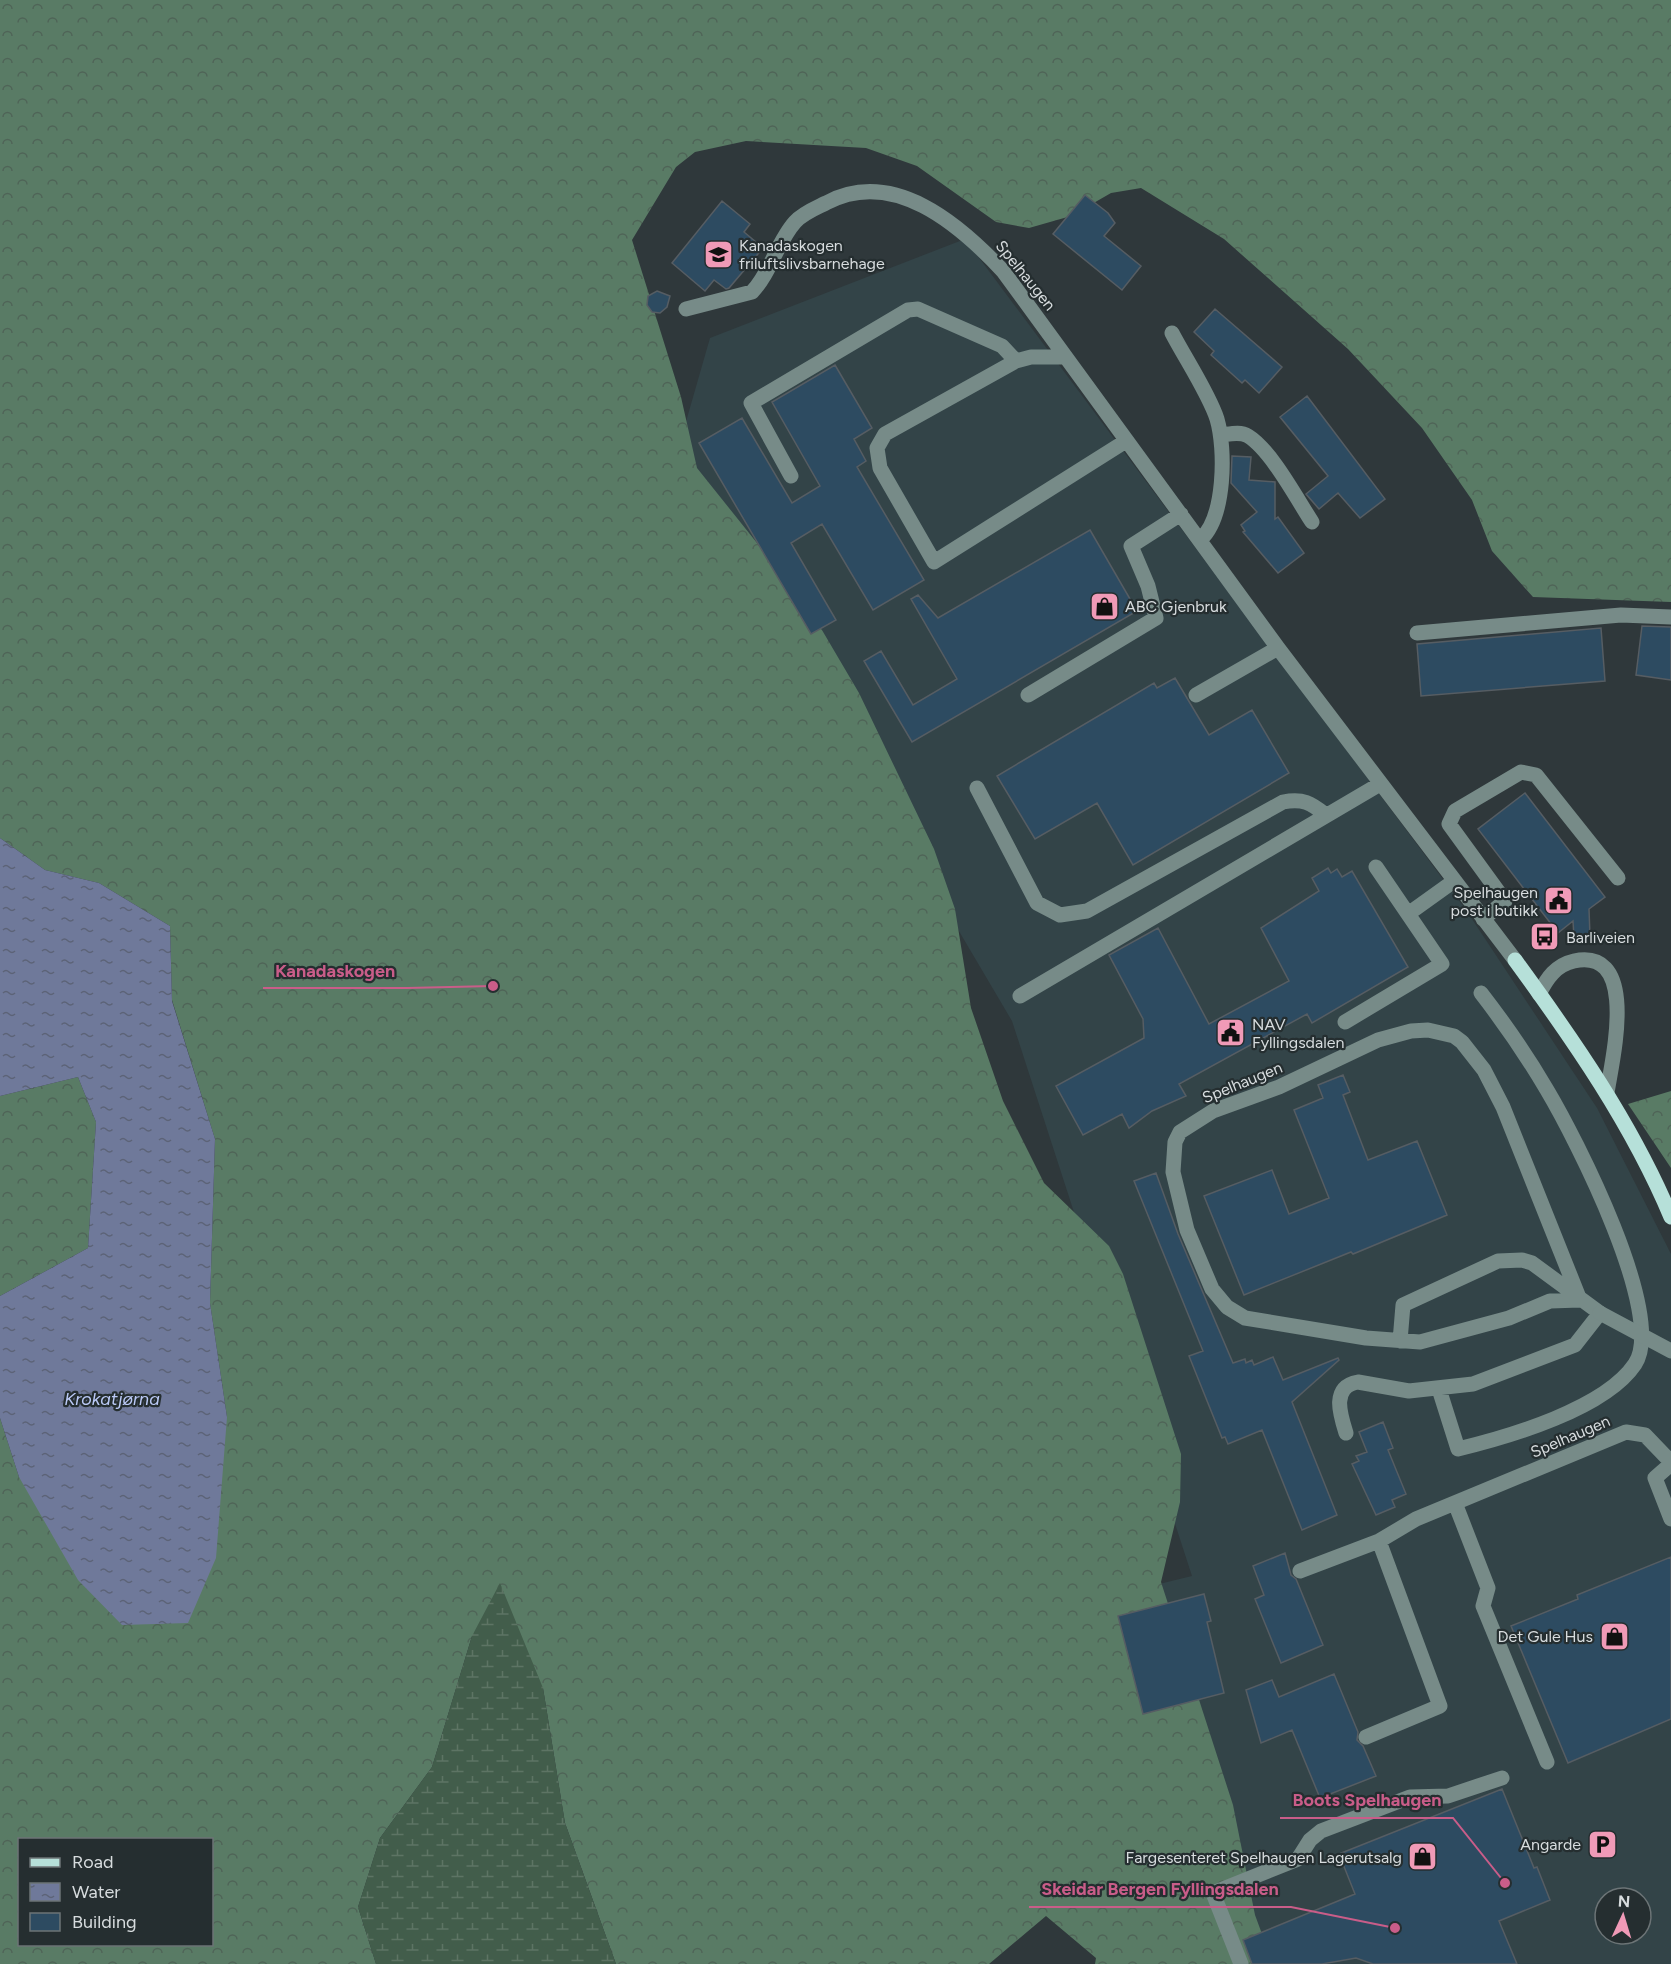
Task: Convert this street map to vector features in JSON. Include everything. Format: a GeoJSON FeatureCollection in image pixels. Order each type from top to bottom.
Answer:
{"type":"FeatureCollection","features":[{"type":"Feature","properties":{"kind":"main road","name":"Spelhaugen"},"geometry":{"type":"LineString","coordinates":[[1515,960],[1607,1093],[1634,1141],[1671,1217]]}},
{"type":"Feature","properties":{"kind":"street","name":"Spelhaugen"},"geometry":{"type":"LineString","coordinates":[[686,309],[752,292],[795,222],[841,195],[870,190],[892,192],[924,206],[978,245],[1004,271],[1126,441],[1202,539],[1278,648],[1515,960]]}},
{"type":"Feature","properties":{"kind":"street"},"geometry":{"type":"LineString","coordinates":[[791,476],[752,403],[908,310],[918,309],[1002,346],[1016,361]]}},
{"type":"Feature","properties":{"kind":"street"},"geometry":{"type":"LineString","coordinates":[[1172,333],[1217,417],[1221,435],[1221,493],[1210,531],[1202,539]]}},
{"type":"Feature","properties":{"kind":"street"},"geometry":{"type":"LineString","coordinates":[[1061,352],[1016,361],[885,434],[877,448],[880,468],[934,562],[1126,441]]}},
{"type":"Feature","properties":{"kind":"street"},"geometry":{"type":"LineString","coordinates":[[1221,435],[1238,433],[1248,436],[1276,466],[1312,522]]}},
{"type":"Feature","properties":{"kind":"street"},"geometry":{"type":"LineString","coordinates":[[1028,695],[1156,618],[1148,586],[1131,546],[1181,514]]}},
{"type":"Feature","properties":{"kind":"street"},"geometry":{"type":"LineString","coordinates":[[1417,633],[1621,615],[1671,617]]}},
{"type":"Feature","properties":{"kind":"street"},"geometry":{"type":"LineString","coordinates":[[1196,695],[1278,648]]}},
{"type":"Feature","properties":{"kind":"street"},"geometry":{"type":"LineString","coordinates":[[1483,919],[1505,902],[1449,824],[1455,811],[1521,772],[1536,775],[1618,878]]}},
{"type":"Feature","properties":{"kind":"street"},"geometry":{"type":"LineString","coordinates":[[1020,996],[1380,784]]}},
{"type":"Feature","properties":{"kind":"street"},"geometry":{"type":"LineString","coordinates":[[976,788],[1037,903],[1060,915],[1087,911],[1283,802],[1297,799],[1310,802],[1326,815]]}},
{"type":"Feature","properties":{"kind":"street"},"geometry":{"type":"LineString","coordinates":[[1345,1022],[1442,964],[1376,867]]}},
{"type":"Feature","properties":{"kind":"street"},"geometry":{"type":"LineString","coordinates":[[1408,914],[1454,881]]}},
{"type":"Feature","properties":{"kind":"street"},"geometry":{"type":"LineString","coordinates":[[1539,994],[1552,972],[1565,963],[1578,960],[1591,961],[1603,966],[1613,979],[1617,1008],[1607,1093]]}},
{"type":"Feature","properties":{"kind":"street","name":"Spelhaugen"},"geometry":{"type":"LineString","coordinates":[[1439,1389],[1458,1449],[1522,1432],[1579,1407],[1626,1375],[1636,1364],[1642,1341],[1636,1293],[1588,1168],[1531,1063],[1481,993]]}},
{"type":"Feature","properties":{"kind":"street","name":"Spelhaugen"},"geometry":{"type":"LineString","coordinates":[[1428,1030],[1454,1036],[1471,1052],[1503,1107],[1580,1300],[1551,1301],[1509,1318],[1420,1342],[1366,1338],[1245,1318],[1227,1307],[1212,1289],[1187,1230],[1173,1172],[1175,1142],[1180,1132],[1213,1111],[1279,1087],[1378,1040],[1411,1031],[1428,1030]]}},
{"type":"Feature","properties":{"kind":"street"},"geometry":{"type":"LineString","coordinates":[[1400,1341],[1403,1305],[1498,1261],[1532,1263],[1580,1300],[1671,1351]]}},
{"type":"Feature","properties":{"kind":"street"},"geometry":{"type":"LineString","coordinates":[[1346,1433],[1339,1405],[1343,1389],[1350,1383],[1358,1382],[1409,1391],[1473,1384],[1575,1345],[1600,1312]]}},
{"type":"Feature","properties":{"kind":"street","name":"Spelhaugen"},"geometry":{"type":"LineString","coordinates":[[1300,1571],[1378,1541],[1416,1519],[1626,1432],[1645,1435],[1671,1463]]}},
{"type":"Feature","properties":{"kind":"street"},"geometry":{"type":"LineString","coordinates":[[1671,1463],[1655,1478],[1671,1519]]}},
{"type":"Feature","properties":{"kind":"street"},"geometry":{"type":"LineString","coordinates":[[1455,1503],[1488,1588],[1483,1606],[1546,1762]]}},
{"type":"Feature","properties":{"kind":"street"},"geometry":{"type":"LineString","coordinates":[[1366,1737],[1440,1706],[1378,1541]]}},
{"type":"Feature","properties":{"kind":"street"},"geometry":{"type":"LineString","coordinates":[[1241,1964],[1213,1893],[1298,1859],[1310,1840],[1321,1831],[1410,1797],[1448,1796],[1502,1778]]}},
{"type":"Feature","properties":{"kind":"shaded area"},"geometry":{"type":"Polygon","coordinates":[[[965,239],[1466,910],[1597,1108],[1671,1254],[1671,1964],[1192,1964],[1081,1603],[1192,1576],[1012,1021],[677,453],[710,338],[965,239]]]}},
{"type":"Feature","properties":{"kind":"green space"},"geometry":{"type":"Polygon","coordinates":[[[0,0],[1671,0],[1671,602],[1533,597],[1492,551],[1472,500],[1422,428],[1348,349],[1224,239],[1141,188],[1111,193],[1071,216],[1029,228],[996,222],[917,166],[866,148],[746,141],[695,152],[676,167],[632,240],[681,397],[697,468],[809,608],[859,693],[934,849],[955,909],[971,1008],[1003,1101],[1044,1183],[1109,1246],[1123,1274],[1181,1454],[1180,1502],[1161,1582],[1233,1805],[1255,1915],[1273,1964],[1095,1964],[1096,1958],[1046,1916],[989,1964],[616,1964],[565,1823],[543,1688],[472,1636],[432,1767],[380,1838],[358,1907],[376,1964],[0,1964],[0,1418],[19,1477],[227,1417],[210,1303],[215,1139],[172,1000],[170,926],[99,883],[45,870],[0,838],[0,0]]]}},
{"type":"Feature","properties":{"kind":"green space"},"geometry":{"type":"Polygon","coordinates":[[[78,1077],[96,1122],[88,1248],[0,1296],[0,1096],[78,1077]]]}},
{"type":"Feature","properties":{"kind":"green space"},"geometry":{"type":"Polygon","coordinates":[[[1671,1091],[1671,1168],[1628,1104],[1671,1091]]]}},
{"type":"Feature","properties":{"kind":"green space"},"geometry":{"type":"Polygon","coordinates":[[[500,1583],[543,1688],[565,1823],[616,1964],[376,1964],[358,1907],[380,1838],[432,1767],[472,1636],[500,1583]]]}},
{"type":"Feature","properties":{"kind":"water","name":"Krokatjørna"},"geometry":{"type":"Polygon","coordinates":[[[0,838],[45,870],[99,883],[170,926],[172,1001],[215,1139],[210,1303],[227,1417],[216,1558],[188,1623],[122,1625],[78,1580],[19,1477],[0,1418],[0,1296],[88,1248],[96,1122],[78,1077],[0,1096],[0,838]]]}},
{"type":"Feature","properties":{"kind":"building"},"geometry":{"type":"Polygon","coordinates":[[[1085,195],[1108,213],[1115,223],[1104,236],[1141,266],[1122,290],[1053,234],[1085,195]]]}},
{"type":"Feature","properties":{"kind":"building"},"geometry":{"type":"Polygon","coordinates":[[[722,201],[750,224],[744,232],[763,248],[729,288],[726,289],[714,280],[705,291],[672,263],[722,201]]]}},
{"type":"Feature","properties":{"kind":"building"},"geometry":{"type":"Polygon","coordinates":[[[657,291],[670,296],[667,307],[660,313],[652,312],[647,305],[648,296],[657,291]]]}},
{"type":"Feature","properties":{"kind":"building"},"geometry":{"type":"Polygon","coordinates":[[[1215,309],[1282,367],[1259,393],[1245,380],[1242,383],[1211,355],[1214,351],[1194,332],[1215,309]]]}},
{"type":"Feature","properties":{"kind":"building"},"geometry":{"type":"Polygon","coordinates":[[[835,365],[872,428],[854,439],[866,461],[857,467],[924,580],[873,610],[822,524],[791,543],[836,620],[811,634],[699,443],[742,418],[792,503],[820,486],[772,402],[835,365]]]}},
{"type":"Feature","properties":{"kind":"building"},"geometry":{"type":"Polygon","coordinates":[[[1307,396],[1385,499],[1360,518],[1338,493],[1319,509],[1306,494],[1328,476],[1280,417],[1307,396]]]}},
{"type":"Feature","properties":{"kind":"building"},"geometry":{"type":"Polygon","coordinates":[[[1232,456],[1251,457],[1249,480],[1275,482],[1275,519],[1278,517],[1304,553],[1278,573],[1243,532],[1245,531],[1241,525],[1257,512],[1231,483],[1232,456]]]}},
{"type":"Feature","properties":{"kind":"building"},"geometry":{"type":"Polygon","coordinates":[[[1090,530],[1137,611],[912,742],[864,661],[881,651],[913,705],[957,679],[911,599],[918,595],[938,618],[1090,530]]]}},
{"type":"Feature","properties":{"kind":"building"},"geometry":{"type":"Polygon","coordinates":[[[1642,626],[1671,627],[1671,680],[1636,675],[1642,626]]]}},
{"type":"Feature","properties":{"kind":"building"},"geometry":{"type":"Polygon","coordinates":[[[1601,628],[1605,681],[1421,696],[1417,644],[1601,628]]]}},
{"type":"Feature","properties":{"kind":"building"},"geometry":{"type":"Polygon","coordinates":[[[1175,678],[1209,735],[1252,710],[1289,773],[1133,865],[1097,803],[1035,839],[997,776],[1154,683],[1157,688],[1175,678]]]}},
{"type":"Feature","properties":{"kind":"building"},"geometry":{"type":"Polygon","coordinates":[[[1525,793],[1605,897],[1589,909],[1590,936],[1574,937],[1573,921],[1558,933],[1478,829],[1525,793]]]}},
{"type":"Feature","properties":{"kind":"building"},"geometry":{"type":"Polygon","coordinates":[[[1328,868],[1331,873],[1337,869],[1342,877],[1352,871],[1408,967],[1312,1023],[1307,1014],[1179,1084],[1186,1096],[1152,1111],[1129,1128],[1122,1114],[1083,1135],[1056,1086],[1144,1038],[1143,1019],[1109,955],[1158,928],[1209,1024],[1289,981],[1261,928],[1319,891],[1312,878],[1328,868]]]}},
{"type":"Feature","properties":{"kind":"building"},"geometry":{"type":"Polygon","coordinates":[[[1343,1075],[1350,1092],[1343,1095],[1368,1160],[1417,1141],[1447,1215],[1353,1254],[1351,1252],[1244,1295],[1204,1196],[1272,1170],[1289,1214],[1329,1198],[1294,1110],[1323,1098],[1318,1085],[1343,1075]]]}},
{"type":"Feature","properties":{"kind":"building"},"geometry":{"type":"Polygon","coordinates":[[[1156,1173],[1178,1234],[1233,1363],[1245,1359],[1246,1363],[1252,1360],[1254,1365],[1273,1357],[1283,1380],[1338,1358],[1339,1360],[1292,1402],[1337,1515],[1302,1530],[1262,1430],[1228,1444],[1225,1437],[1222,1438],[1189,1356],[1203,1351],[1134,1181],[1156,1173]]]}},
{"type":"Feature","properties":{"kind":"building"},"geometry":{"type":"Polygon","coordinates":[[[1383,1422],[1393,1448],[1388,1450],[1406,1494],[1392,1500],[1395,1507],[1376,1515],[1352,1464],[1359,1461],[1356,1456],[1367,1452],[1359,1432],[1383,1422]]]}},
{"type":"Feature","properties":{"kind":"building"},"geometry":{"type":"Polygon","coordinates":[[[1285,1553],[1291,1575],[1296,1579],[1323,1645],[1281,1663],[1255,1599],[1264,1595],[1253,1566],[1285,1553]]]}},
{"type":"Feature","properties":{"kind":"building"},"geometry":{"type":"Polygon","coordinates":[[[1671,1557],[1671,1719],[1568,1763],[1511,1626],[1578,1599],[1577,1595],[1671,1557]]]}},
{"type":"Feature","properties":{"kind":"building"},"geometry":{"type":"Polygon","coordinates":[[[1204,1594],[1211,1621],[1207,1622],[1224,1693],[1143,1714],[1118,1616],[1204,1594]]]}},
{"type":"Feature","properties":{"kind":"building"},"geometry":{"type":"Polygon","coordinates":[[[1334,1674],[1358,1732],[1357,1740],[1363,1746],[1376,1776],[1320,1798],[1292,1730],[1261,1743],[1246,1690],[1272,1680],[1279,1697],[1334,1674]]]}},
{"type":"Feature","properties":{"kind":"building"},"geometry":{"type":"Polygon","coordinates":[[[1502,1789],[1534,1868],[1537,1867],[1550,1900],[1499,1921],[1517,1964],[1373,1964],[1356,1958],[1322,1964],[1252,1964],[1243,1940],[1355,1894],[1339,1854],[1502,1789]]]}},
{"type":"Feature","properties":{"kind":"place","name":"Kanadaskogen friluftslivsbarnehage"},"geometry":{"type":"Point","coordinates":[718,254]}},
{"type":"Feature","properties":{"kind":"place","name":"ABC Gjenbruk"},"geometry":{"type":"Point","coordinates":[1104,606]}},
{"type":"Feature","properties":{"kind":"place","name":"Spelhaugen post i butikk"},"geometry":{"type":"Point","coordinates":[1559,901]}},
{"type":"Feature","properties":{"kind":"place","name":"Barliveien"},"geometry":{"type":"Point","coordinates":[1545,937]}},
{"type":"Feature","properties":{"kind":"place","name":"Kanadaskogen"},"geometry":{"type":"Point","coordinates":[493,986]}},
{"type":"Feature","properties":{"kind":"place","name":"NAV Fyllingsdalen"},"geometry":{"type":"Point","coordinates":[1231,1033]}},
{"type":"Feature","properties":{"kind":"place","name":"Det Gule Hus"},"geometry":{"type":"Point","coordinates":[1614,1636]}},
{"type":"Feature","properties":{"kind":"place","name":"Angarde"},"geometry":{"type":"Point","coordinates":[1602,1844]}},
{"type":"Feature","properties":{"kind":"place","name":"Fargesenteret Spelhaugen Lagerutsalg"},"geometry":{"type":"Point","coordinates":[1423,1857]}},
{"type":"Feature","properties":{"kind":"place","name":"Boots Spelhaugen"},"geometry":{"type":"Point","coordinates":[1505,1883]}},
{"type":"Feature","properties":{"kind":"place","name":"Skeidar Bergen Fyllingsdalen"},"geometry":{"type":"Point","coordinates":[1395,1928]}}]}
